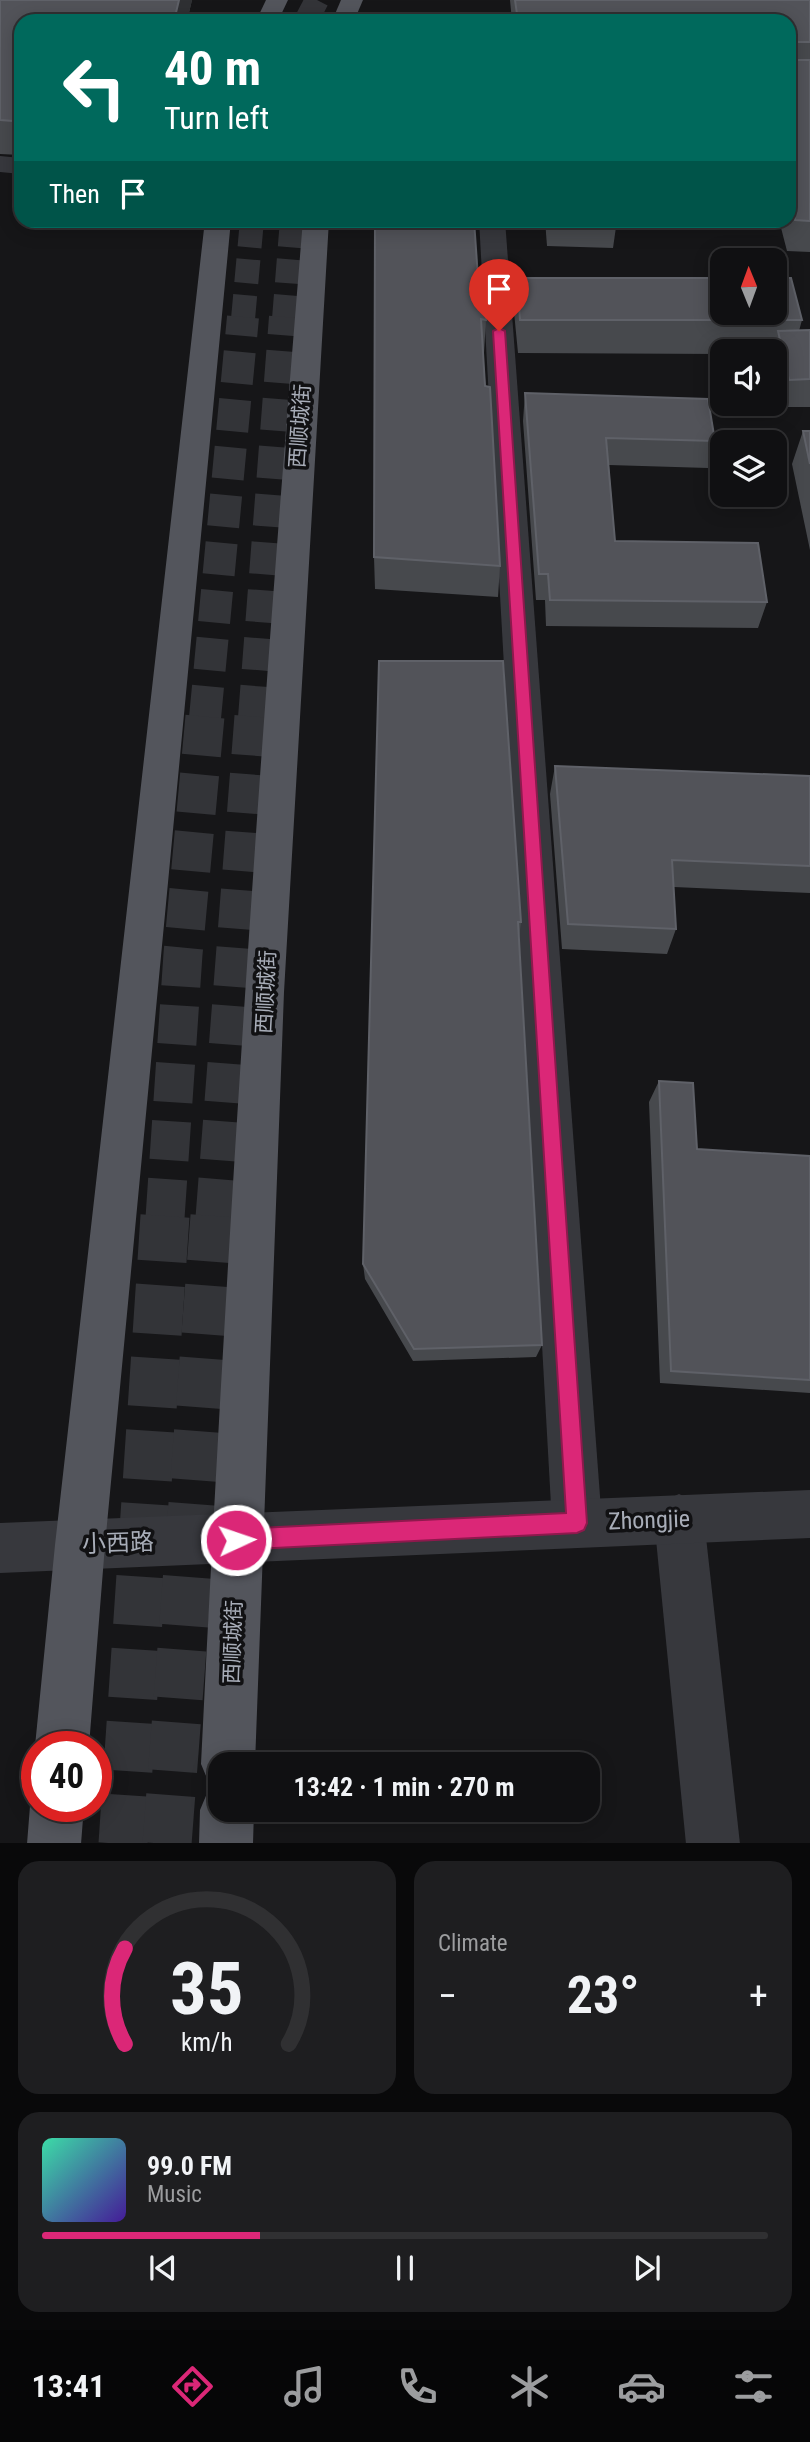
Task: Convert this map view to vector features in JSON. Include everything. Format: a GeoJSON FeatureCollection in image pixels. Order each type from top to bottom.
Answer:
{"type":"FeatureCollection","features":[{"type":"Feature","properties":{"kind":"main road"},"geometry":{"type":"LineString","coordinates":[[63,1731],[80,1545],[217,228]]}},
{"type":"Feature","properties":{"kind":"main road","name":"西顺城街"},"geometry":{"type":"LineString","coordinates":[[228,1752],[236,1540],[286,607],[315,228]]}},
{"type":"Feature","properties":{"kind":"main road"},"geometry":{"type":"LineString","coordinates":[[54,1843],[56,1822]]}},
{"type":"Feature","properties":{"kind":"main road"},"geometry":{"type":"LineString","coordinates":[[226,1843],[227,1822]]}},
{"type":"Feature","properties":{"kind":"street"},"geometry":{"type":"LineString","coordinates":[[493,228],[577,1523]]}},
{"type":"Feature","properties":{"kind":"street","name":"Zhongjie"},"geometry":{"type":"LineString","coordinates":[[236,1540],[810,1514]]}},
{"type":"Feature","properties":{"kind":"street"},"geometry":{"type":"LineString","coordinates":[[679,1519],[713,1843]]}},
{"type":"Feature","properties":{"kind":"street","name":"小西路"},"geometry":{"type":"LineString","coordinates":[[0,1548],[236,1540]]}},
{"type":"Feature","properties":{"kind":"building"},"geometry":{"type":"Polygon","coordinates":[[[0,0],[179,0],[176,14],[14,14],[14,126],[13,121],[0,120],[0,0]]]}},
{"type":"Feature","properties":{"kind":"building"},"geometry":{"type":"Polygon","coordinates":[[[515,0],[810,0],[810,42],[796,42],[796,14],[517,14],[515,0]]]}},
{"type":"Feature","properties":{"kind":"building"},"geometry":{"type":"Polygon","coordinates":[[[796,60],[810,60],[810,221],[796,220],[796,60]]]}},
{"type":"Feature","properties":{"kind":"building"},"geometry":{"type":"Polygon","coordinates":[[[375,228],[475,228],[478,278],[483,278],[486,320],[481,319],[485,386],[490,387],[500,566],[374,557],[375,228]]]}},
{"type":"Feature","properties":{"kind":"building"},"geometry":{"type":"Polygon","coordinates":[[[517,278],[710,278],[710,320],[520,320],[517,278]]]}},
{"type":"Feature","properties":{"kind":"building"},"geometry":{"type":"Polygon","coordinates":[[[788,278],[791,278],[802,320],[788,320],[788,278]]]}},
{"type":"Feature","properties":{"kind":"building"},"geometry":{"type":"Polygon","coordinates":[[[810,330],[810,379],[789,380],[787,339],[780,339],[778,331],[810,330]]]}},
{"type":"Feature","properties":{"kind":"building"},"geometry":{"type":"Polygon","coordinates":[[[525,393],[708,399],[713,430],[710,430],[710,441],[606,438],[615,541],[758,543],[767,602],[550,600],[548,574],[539,574],[525,393]]]}},
{"type":"Feature","properties":{"kind":"building"},"geometry":{"type":"Polygon","coordinates":[[[803,431],[810,431],[810,464],[803,431]]]}},
{"type":"Feature","properties":{"kind":"building"},"geometry":{"type":"Polygon","coordinates":[[[379,661],[503,661],[521,922],[518,922],[542,1345],[414,1349],[363,1264],[379,661]]]}},
{"type":"Feature","properties":{"kind":"building"},"geometry":{"type":"Polygon","coordinates":[[[555,766],[810,776],[810,866],[672,860],[676,929],[568,924],[555,766]]]}},
{"type":"Feature","properties":{"kind":"building"},"geometry":{"type":"Polygon","coordinates":[[[659,1081],[693,1083],[697,1149],[810,1156],[810,1380],[671,1371],[659,1081]]]}},
{"type":"Feature","properties":{"kind":"tunnel"},"geometry":{"type":"LineString","coordinates":[[310,14],[317,0]]}},
{"type":"Feature","properties":{"kind":"tunnel"},"geometry":{"type":"LineString","coordinates":[[243,319],[251,228]]}},
{"type":"Feature","properties":{"kind":"tunnel"},"geometry":{"type":"LineString","coordinates":[[284,319],[291,228]]}},
{"type":"Feature","properties":{"kind":"tunnel"},"geometry":{"type":"LineString","coordinates":[[205,718],[243,317]]}},
{"type":"Feature","properties":{"kind":"tunnel"},"geometry":{"type":"LineString","coordinates":[[254,718],[285,317]]}},
{"type":"Feature","properties":{"kind":"tunnel"},"geometry":{"type":"LineString","coordinates":[[165,1218],[183,954],[205,716]]}},
{"type":"Feature","properties":{"kind":"tunnel"},"geometry":{"type":"LineString","coordinates":[[215,1218],[254,716]]}},
{"type":"Feature","properties":{"kind":"tunnel"},"geometry":{"type":"LineString","coordinates":[[123,1843],[165,1216]]}},
{"type":"Feature","properties":{"kind":"tunnel"},"geometry":{"type":"LineString","coordinates":[[167,1843],[215,1216]]}},
{"type":"Feature","properties":{"kind":"route"},"geometry":{"type":"LineString","coordinates":[[236,1540],[577,1523],[499,331]]}}]}
